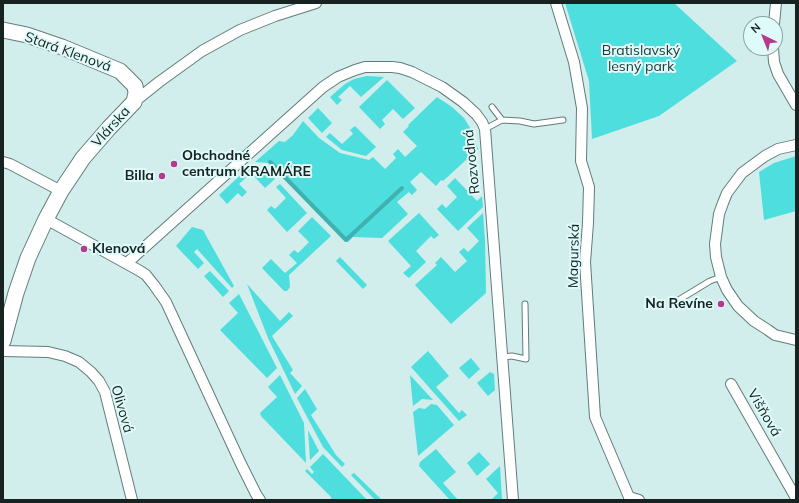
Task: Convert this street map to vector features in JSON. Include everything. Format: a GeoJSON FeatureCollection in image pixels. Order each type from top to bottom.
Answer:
{"type":"FeatureCollection","features":[{"type":"Feature","properties":{"kind":"street","name":"Vlárska"},"geometry":{"type":"LineString","coordinates":[[3,341],[7,310],[46,219],[61,191],[83,158],[109,128],[134,102],[202,51],[247,27],[316,3]]}},
{"type":"Feature","properties":{"kind":"street","name":"Magurská"},"geometry":{"type":"LineString","coordinates":[[556,3],[574,62],[582,108],[581,161],[589,187],[585,262],[595,417],[626,498],[639,500]]}},
{"type":"Feature","properties":{"kind":"street"},"geometry":{"type":"LineString","coordinates":[[775,16],[776,3]]}},
{"type":"Feature","properties":{"kind":"street","name":"Stará Klenová"},"geometry":{"type":"LineString","coordinates":[[3,30],[27,35],[62,47],[120,71],[135,86],[136,93],[134,102]]}},
{"type":"Feature","properties":{"kind":"street"},"geometry":{"type":"LineString","coordinates":[[774,56],[778,74],[796,105]]}},
{"type":"Feature","properties":{"kind":"street","name":"Rozvodná"},"geometry":{"type":"LineString","coordinates":[[127,263],[323,87],[338,77],[365,67],[392,67],[400,68],[421,76],[442,87],[463,102],[476,114],[485,129],[513,500]]}},
{"type":"Feature","properties":{"kind":"street"},"geometry":{"type":"LineString","coordinates":[[796,145],[778,149],[754,163],[742,173],[727,193],[719,214],[716,232],[716,257],[721,277],[731,297],[744,313],[775,335],[796,340]]}},
{"type":"Feature","properties":{"kind":"street"},"geometry":{"type":"LineString","coordinates":[[3,162],[10,164],[61,191]]}},
{"type":"Feature","properties":{"kind":"street"},"geometry":{"type":"LineString","coordinates":[[46,219],[146,275],[166,302],[241,464],[260,500]]}},
{"type":"Feature","properties":{"kind":"street","name":"Olivová"},"geometry":{"type":"LineString","coordinates":[[3,351],[48,352],[65,356],[79,362],[91,372],[105,392],[132,500]]}},
{"type":"Feature","properties":{"kind":"street","name":"Višňová"},"geometry":{"type":"LineString","coordinates":[[731,384],[796,498]]}},
{"type":"Feature","properties":{"kind":"lane"},"geometry":{"type":"LineString","coordinates":[[492,107],[502,120]]}},
{"type":"Feature","properties":{"kind":"lane"},"geometry":{"type":"LineString","coordinates":[[485,129],[502,120],[520,121],[534,124],[563,120]]}},
{"type":"Feature","properties":{"kind":"lane"},"geometry":{"type":"LineString","coordinates":[[672,304],[710,281],[721,277]]}},
{"type":"Feature","properties":{"kind":"lane"},"geometry":{"type":"LineString","coordinates":[[502,356],[512,356],[526,359],[525,304]]}},
{"type":"Feature","properties":{"kind":"green space","name":"Bratislavský lesný park"},"geometry":{"type":"Polygon","coordinates":[[[565,3],[674,3],[737,61],[659,116],[592,139],[589,81],[565,3]]]}},
{"type":"Feature","properties":{"kind":"green space"},"geometry":{"type":"Polygon","coordinates":[[[367,76],[384,77],[361,97],[350,86],[338,97],[342,100],[337,105],[330,97],[345,84],[354,79],[367,76]]]}},
{"type":"Feature","properties":{"kind":"green space"},"geometry":{"type":"Polygon","coordinates":[[[387,80],[415,108],[403,119],[393,109],[382,120],[385,124],[380,129],[359,107],[387,80]]]}},
{"type":"Feature","properties":{"kind":"green space"},"geometry":{"type":"Polygon","coordinates":[[[437,97],[452,107],[464,118],[472,131],[478,149],[436,186],[421,172],[410,182],[417,190],[412,195],[409,192],[397,202],[408,214],[382,238],[353,237],[348,242],[269,163],[255,162],[279,141],[285,142],[293,135],[303,121],[319,138],[340,153],[369,160],[373,157],[385,169],[396,158],[393,154],[398,149],[405,157],[417,146],[403,132],[409,126],[408,125],[437,97]]]}},
{"type":"Feature","properties":{"kind":"green space"},"geometry":{"type":"Polygon","coordinates":[[[318,108],[332,123],[322,133],[308,118],[318,108]]]}},
{"type":"Feature","properties":{"kind":"green space"},"geometry":{"type":"Polygon","coordinates":[[[355,126],[376,147],[366,156],[342,150],[326,137],[330,133],[342,144],[353,134],[350,130],[355,126]]]}},
{"type":"Feature","properties":{"kind":"green space"},"geometry":{"type":"Polygon","coordinates":[[[796,156],[796,211],[764,220],[759,172],[774,163],[796,156]]]}},
{"type":"Feature","properties":{"kind":"green space"},"geometry":{"type":"Polygon","coordinates":[[[249,167],[266,169],[275,179],[265,188],[251,173],[239,184],[247,192],[242,197],[238,193],[227,204],[219,195],[249,167]]]}},
{"type":"Feature","properties":{"kind":"green space"},"geometry":{"type":"Polygon","coordinates":[[[455,178],[477,201],[482,196],[483,207],[458,231],[437,209],[442,204],[446,208],[457,197],[447,186],[455,178]]]}},
{"type":"Feature","properties":{"kind":"green space"},"geometry":{"type":"Polygon","coordinates":[[[280,184],[307,213],[287,232],[267,210],[271,206],[275,209],[286,198],[276,187],[280,184]]]}},
{"type":"Feature","properties":{"kind":"green space"},"geometry":{"type":"Polygon","coordinates":[[[419,213],[439,235],[434,239],[431,236],[416,251],[426,262],[409,278],[403,273],[411,266],[388,241],[419,213]]]}},
{"type":"Feature","properties":{"kind":"green space"},"geometry":{"type":"Polygon","coordinates":[[[483,213],[486,293],[451,324],[415,285],[437,265],[435,263],[441,257],[455,272],[467,261],[459,252],[464,248],[468,252],[479,241],[467,228],[483,213]]]}},
{"type":"Feature","properties":{"kind":"green space"},"geometry":{"type":"Polygon","coordinates":[[[312,217],[331,236],[289,275],[290,287],[287,291],[284,291],[262,268],[271,259],[285,273],[297,263],[289,255],[294,250],[298,253],[309,242],[298,231],[312,217]]]}},
{"type":"Feature","properties":{"kind":"green space"},"geometry":{"type":"Polygon","coordinates":[[[192,227],[203,230],[234,286],[232,288],[197,249],[194,252],[204,263],[198,269],[176,246],[192,227]]]}},
{"type":"Feature","properties":{"kind":"green space"},"geometry":{"type":"Polygon","coordinates":[[[340,257],[367,285],[363,289],[336,261],[340,257]]]}},
{"type":"Feature","properties":{"kind":"green space"},"geometry":{"type":"Polygon","coordinates":[[[210,271],[229,291],[223,297],[204,276],[210,271]]]}},
{"type":"Feature","properties":{"kind":"green space"},"geometry":{"type":"Polygon","coordinates":[[[247,284],[280,321],[289,312],[293,316],[272,336],[293,370],[290,373],[302,386],[295,394],[268,338],[247,284]]]}},
{"type":"Feature","properties":{"kind":"green space"},"geometry":{"type":"Polygon","coordinates":[[[239,294],[277,368],[267,378],[220,330],[238,313],[229,303],[239,294]]]}},
{"type":"Feature","properties":{"kind":"green space"},"geometry":{"type":"Polygon","coordinates":[[[428,351],[449,376],[436,387],[459,413],[462,410],[467,415],[459,421],[411,367],[428,351]]]}},
{"type":"Feature","properties":{"kind":"green space"},"geometry":{"type":"Polygon","coordinates":[[[471,358],[480,369],[469,379],[459,368],[471,358]]]}},
{"type":"Feature","properties":{"kind":"green space"},"geometry":{"type":"Polygon","coordinates":[[[490,372],[494,374],[495,390],[488,396],[477,383],[490,372]]]}},
{"type":"Feature","properties":{"kind":"green space"},"geometry":{"type":"Polygon","coordinates":[[[280,375],[304,423],[306,463],[261,416],[260,413],[277,397],[268,387],[280,375]]]}},
{"type":"Feature","properties":{"kind":"green space"},"geometry":{"type":"Polygon","coordinates":[[[410,375],[433,400],[422,399],[413,406],[410,375]]]}},
{"type":"Feature","properties":{"kind":"green space"},"geometry":{"type":"Polygon","coordinates":[[[305,389],[317,409],[311,415],[336,455],[345,464],[342,467],[323,447],[297,398],[305,389]]]}},
{"type":"Feature","properties":{"kind":"green space"},"geometry":{"type":"Polygon","coordinates":[[[431,404],[437,405],[454,425],[418,456],[413,412],[419,408],[425,409],[431,404]]]}},
{"type":"Feature","properties":{"kind":"green space"},"geometry":{"type":"Polygon","coordinates":[[[308,430],[319,451],[310,460],[308,430]]]}},
{"type":"Feature","properties":{"kind":"green space"},"geometry":{"type":"Polygon","coordinates":[[[436,449],[456,472],[443,483],[458,500],[450,500],[419,466],[420,462],[436,449]]]}},
{"type":"Feature","properties":{"kind":"green space"},"geometry":{"type":"Polygon","coordinates":[[[479,452],[490,464],[477,476],[467,463],[479,452]]]}},
{"type":"Feature","properties":{"kind":"green space"},"geometry":{"type":"Polygon","coordinates":[[[323,454],[367,500],[331,500],[331,497],[305,471],[307,469],[312,474],[314,472],[310,467],[323,454]]]}},
{"type":"Feature","properties":{"kind":"green space"},"geometry":{"type":"Polygon","coordinates":[[[500,466],[502,500],[491,500],[498,493],[486,479],[500,466]]]}},
{"type":"Feature","properties":{"kind":"green space"},"geometry":{"type":"Polygon","coordinates":[[[354,473],[382,500],[375,500],[351,475],[354,473]]]}},
{"type":"Feature","properties":{"kind":"waterway"},"geometry":{"type":"LineString","coordinates":[[270,162],[346,240],[402,188]]}},
{"type":"Feature","properties":{"kind":"place","name":"Obchodné centrum KRAMÁRE"},"geometry":{"type":"Point","coordinates":[174,164]}},
{"type":"Feature","properties":{"kind":"place","name":"Billa"},"geometry":{"type":"Point","coordinates":[162,176]}},
{"type":"Feature","properties":{"kind":"place","name":"Klenová"},"geometry":{"type":"Point","coordinates":[84,249]}},
{"type":"Feature","properties":{"kind":"place","name":"Na Revíne"},"geometry":{"type":"Point","coordinates":[721,304]}}]}
